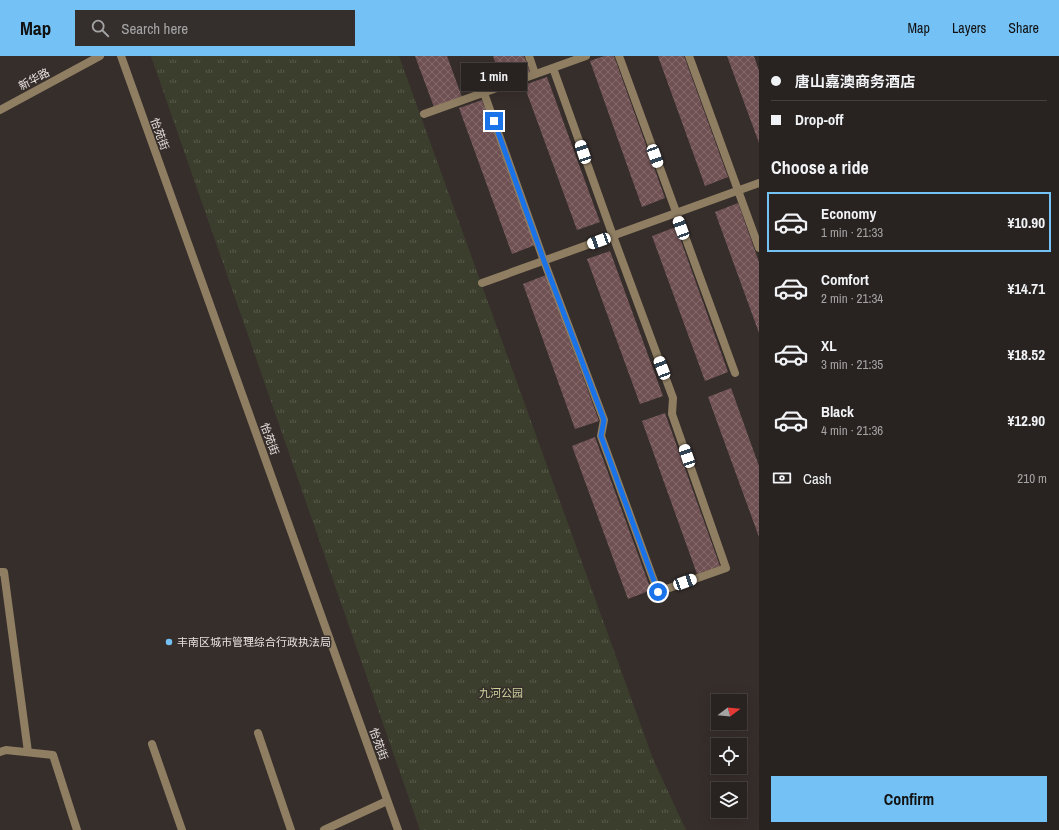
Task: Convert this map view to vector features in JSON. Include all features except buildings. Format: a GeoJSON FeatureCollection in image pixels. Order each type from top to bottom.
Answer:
{"type":"FeatureCollection","features":[{"type":"Feature","properties":{"kind":"street","name":"新华路"},"geometry":{"type":"LineString","coordinates":[[0,110],[100,56]]}},
{"type":"Feature","properties":{"kind":"street","name":"怡苑街"},"geometry":{"type":"LineString","coordinates":[[121,56],[398,830]]}},
{"type":"Feature","properties":{"kind":"street"},"geometry":{"type":"LineString","coordinates":[[529,56],[535,74]]}},
{"type":"Feature","properties":{"kind":"street"},"geometry":{"type":"LineString","coordinates":[[424,114],[586,56]]}},
{"type":"Feature","properties":{"kind":"street"},"geometry":{"type":"LineString","coordinates":[[619,56],[735,373]]}},
{"type":"Feature","properties":{"kind":"street"},"geometry":{"type":"LineString","coordinates":[[689,56],[759,248]]}},
{"type":"Feature","properties":{"kind":"street"},"geometry":{"type":"LineString","coordinates":[[484,93],[544,261],[604,420],[601,436],[658,592],[726,568],[672,414],[673,398],[553,68]]}},
{"type":"Feature","properties":{"kind":"street"},"geometry":{"type":"LineString","coordinates":[[482,283],[759,183]]}},
{"type":"Feature","properties":{"kind":"street"},"geometry":{"type":"LineString","coordinates":[[0,572],[4,572],[28,752]]}},
{"type":"Feature","properties":{"kind":"street"},"geometry":{"type":"LineString","coordinates":[[258,733],[291,830]]}},
{"type":"Feature","properties":{"kind":"street"},"geometry":{"type":"LineString","coordinates":[[152,744],[182,830]]}},
{"type":"Feature","properties":{"kind":"street"},"geometry":{"type":"LineString","coordinates":[[0,752],[6,750],[53,755],[77,830]]}},
{"type":"Feature","properties":{"kind":"street"},"geometry":{"type":"LineString","coordinates":[[324,830],[388,801]]}},
{"type":"Feature","properties":{"kind":"green space","name":"九河公园"},"geometry":{"type":"Polygon","coordinates":[[[151,56],[399,56],[653,759],[686,830],[420,830],[151,56]]]}},
{"type":"Feature","properties":{"kind":"place","name":"丰南区城市管理综合行政执法局"},"geometry":{"type":"Point","coordinates":[169,642]}},
{"type":"Feature","properties":{"kind":"route"},"geometry":{"type":"LineString","coordinates":[[494,121],[544,261],[604,420],[601,436],[658,592]]}}]}
